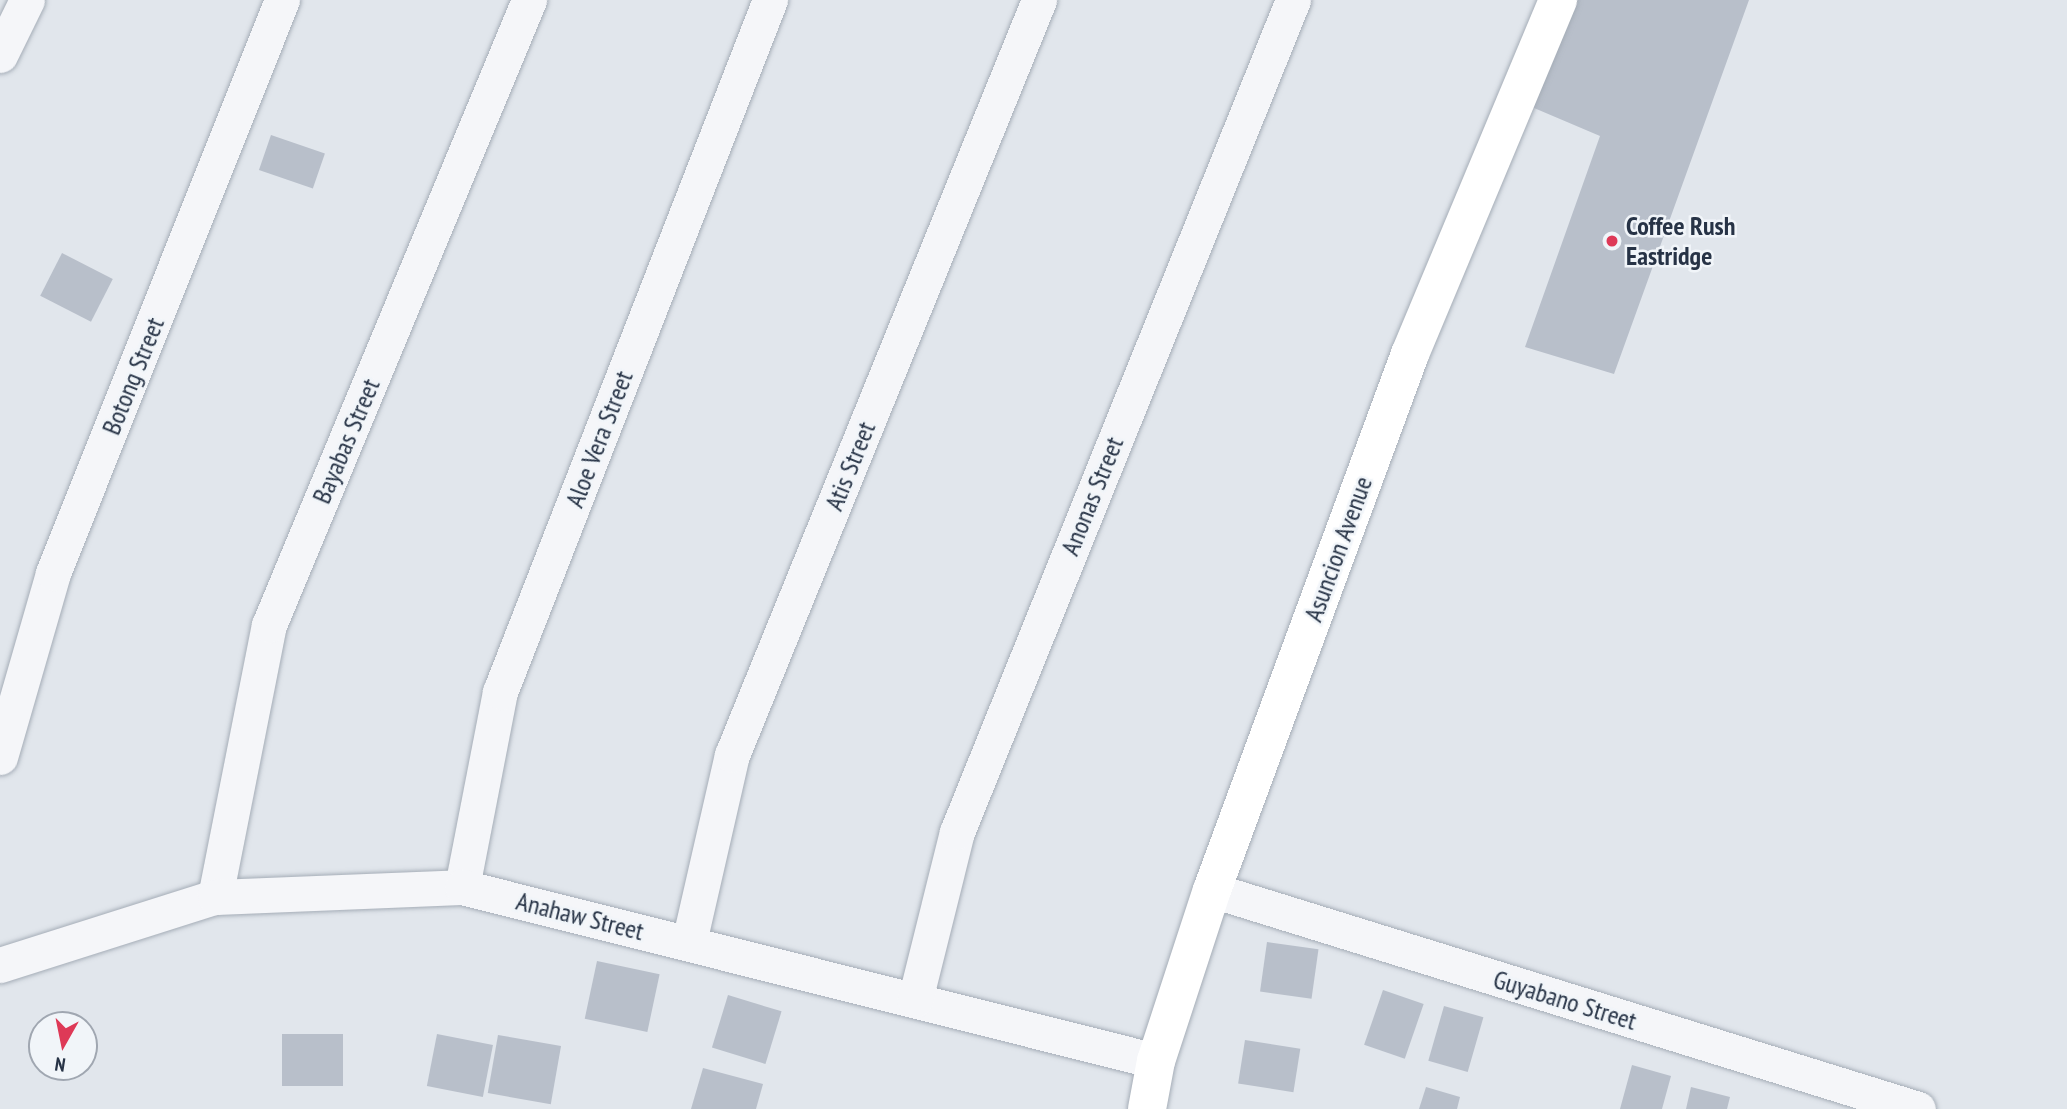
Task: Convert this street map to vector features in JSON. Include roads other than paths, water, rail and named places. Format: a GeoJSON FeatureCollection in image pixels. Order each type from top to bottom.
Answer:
{"type":"FeatureCollection","features":[{"type":"Feature","properties":{"kind":"street"},"geometry":{"type":"LineString","coordinates":[[0,55],[27,0]]}},
{"type":"Feature","properties":{"kind":"street","name":"Botong Street"},"geometry":{"type":"LineString","coordinates":[[0,757],[53,573],[282,0]]}},
{"type":"Feature","properties":{"kind":"street","name":"Bayabas Street"},"geometry":{"type":"LineString","coordinates":[[215,897],[269,625],[529,0]]}},
{"type":"Feature","properties":{"kind":"street","name":"Aloe Vera Street"},"geometry":{"type":"LineString","coordinates":[[462,887],[500,692],[770,0]]}},
{"type":"Feature","properties":{"kind":"street","name":"Atis Street"},"geometry":{"type":"LineString","coordinates":[[689,942],[732,755],[1040,0]]}},
{"type":"Feature","properties":{"kind":"street","name":"Anonas Street"},"geometry":{"type":"LineString","coordinates":[[915,1000],[957,832],[1293,0]]}},
{"type":"Feature","properties":{"kind":"street","name":"Asuncion Avenue"},"geometry":{"type":"LineString","coordinates":[[1147,1109],[1156,1061],[1212,890],[1410,354],[1558,0]]}},
{"type":"Feature","properties":{"kind":"street","name":"Anahaw Street"},"geometry":{"type":"LineString","coordinates":[[0,965],[215,897],[462,887],[1156,1061]]}},
{"type":"Feature","properties":{"kind":"street","name":"Guyabano Street"},"geometry":{"type":"LineString","coordinates":[[1212,890],[1918,1109]]}},
{"type":"Feature","properties":{"kind":"place","name":"Coffee Rush Eastridge"},"geometry":{"type":"Point","coordinates":[1612,241]}}]}
